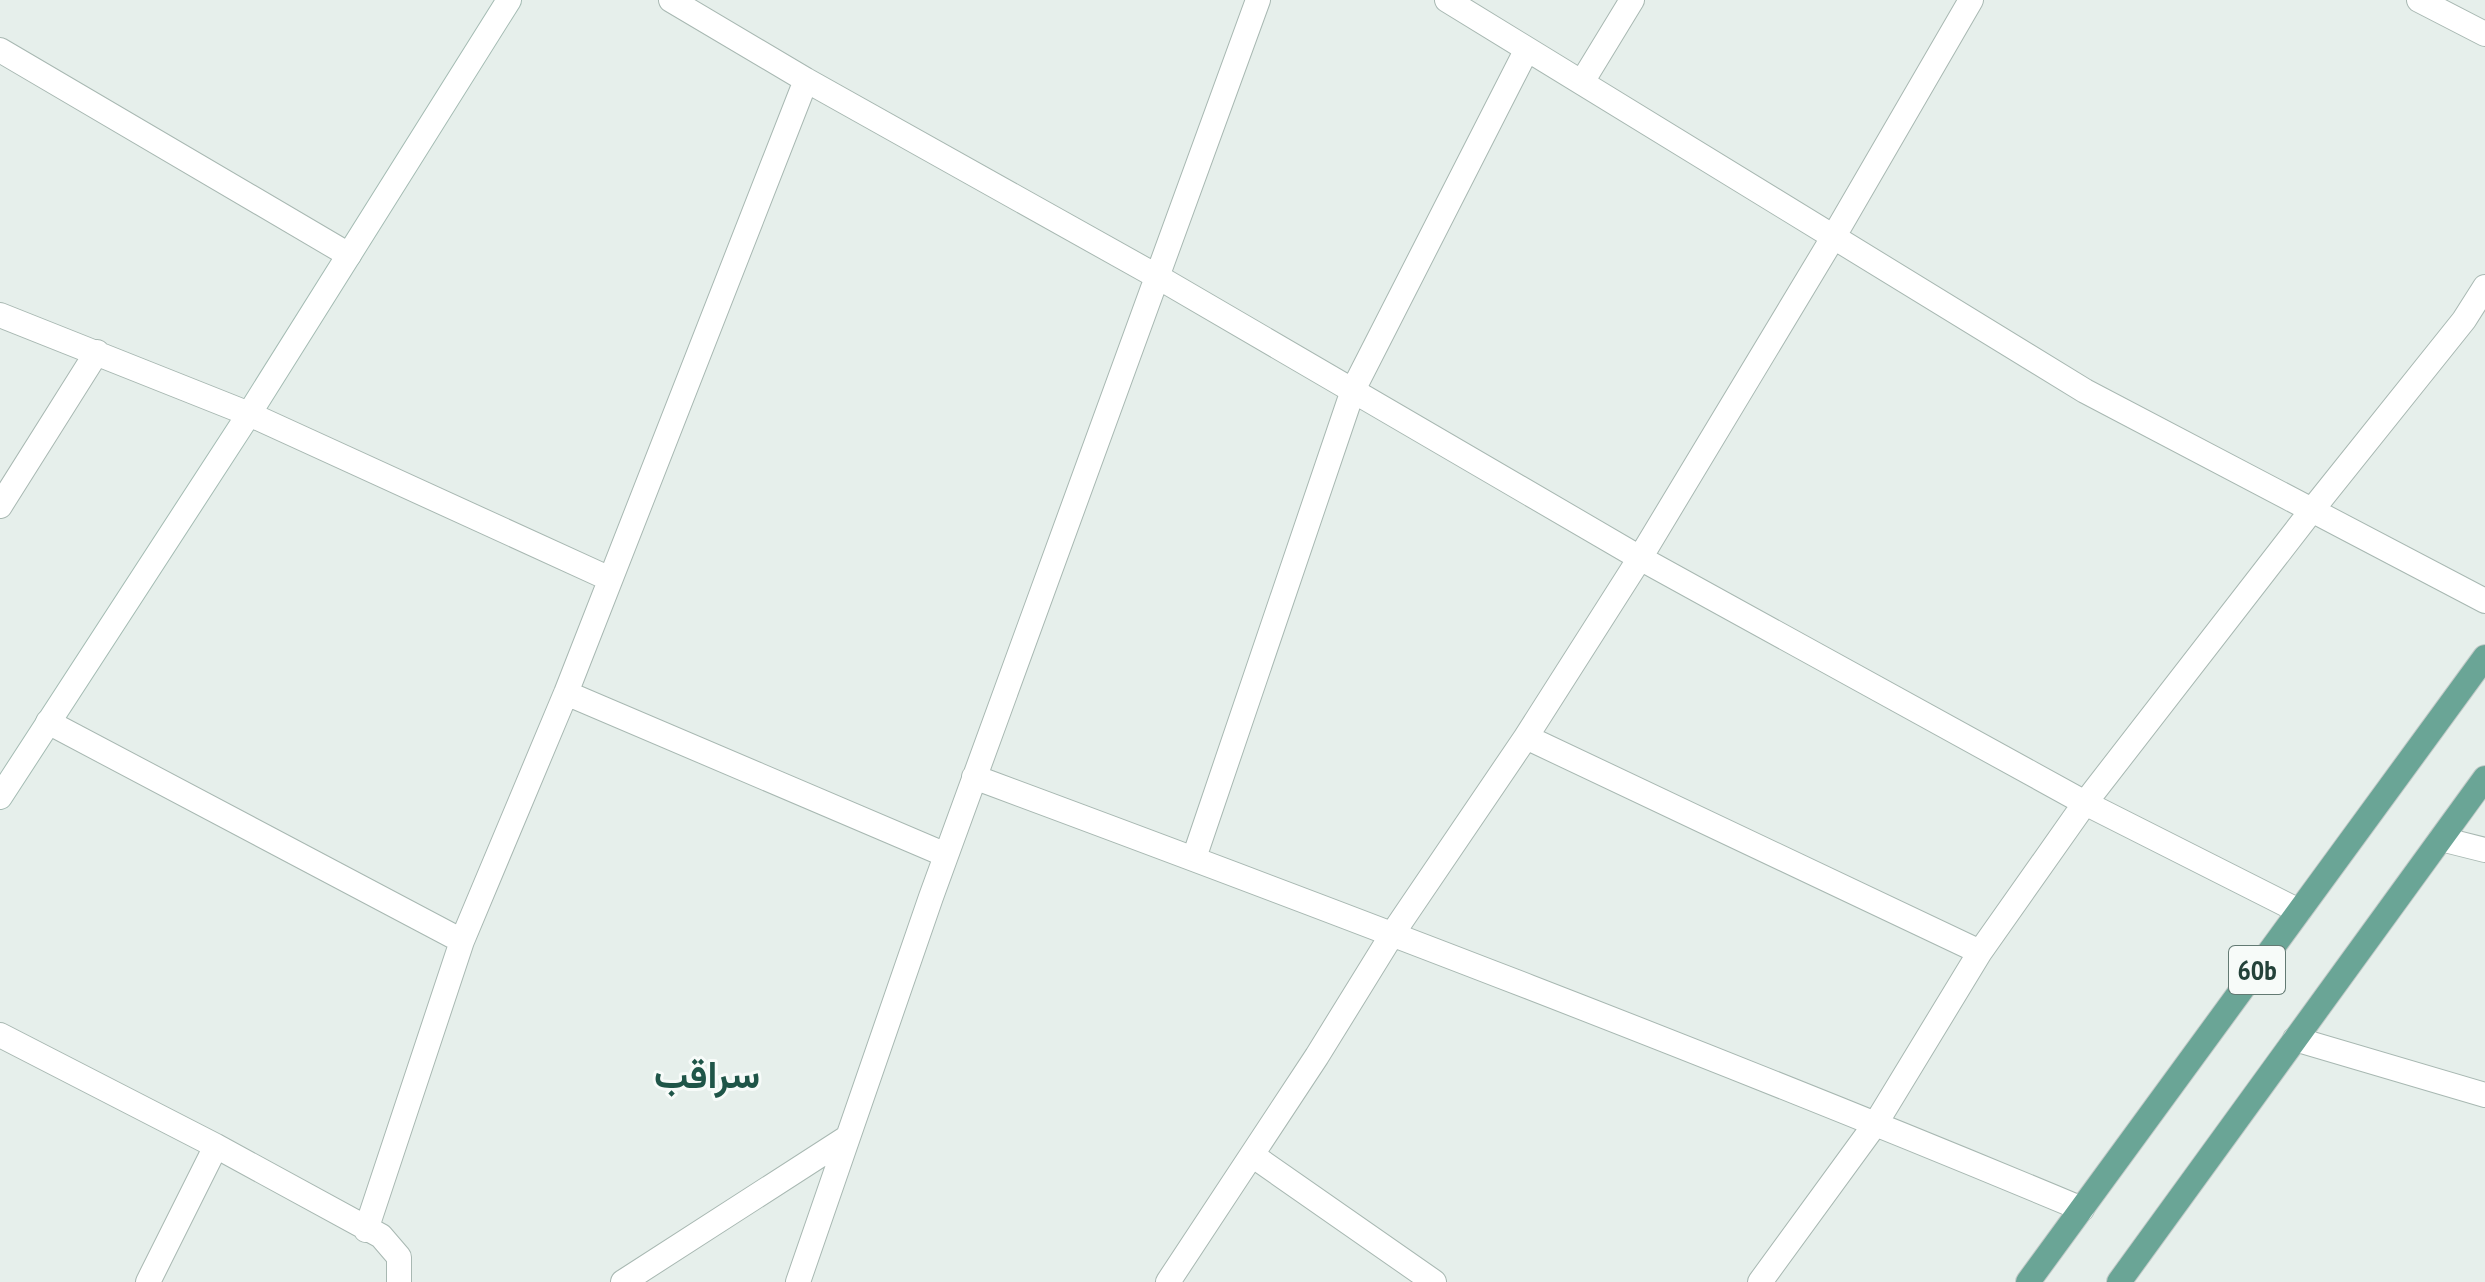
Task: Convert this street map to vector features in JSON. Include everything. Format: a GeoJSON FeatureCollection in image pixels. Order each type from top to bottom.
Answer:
{"type":"FeatureCollection","features":[{"type":"Feature","properties":{"kind":"main road","name":"60b"},"geometry":{"type":"LineString","coordinates":[[2028,1282],[2485,657]]}},
{"type":"Feature","properties":{"kind":"main road","name":"60b"},"geometry":{"type":"LineString","coordinates":[[2119,1282],[2485,778]]}},
{"type":"Feature","properties":{"kind":"street"},"geometry":{"type":"LineString","coordinates":[[0,797],[249,414],[509,0]]}},
{"type":"Feature","properties":{"kind":"street"},"geometry":{"type":"LineString","coordinates":[[671,0],[806,80],[1158,277],[1640,558],[2085,803],[2299,911]]}},
{"type":"Feature","properties":{"kind":"street"},"geometry":{"type":"LineString","coordinates":[[804,1279],[848,1137],[946,855],[1258,0]]}},
{"type":"Feature","properties":{"kind":"street"},"geometry":{"type":"LineString","coordinates":[[1447,0],[2085,391],[2485,601]]}},
{"type":"Feature","properties":{"kind":"street"},"geometry":{"type":"LineString","coordinates":[[1582,82],[1632,0]]}},
{"type":"Feature","properties":{"kind":"street"},"geometry":{"type":"LineString","coordinates":[[1168,1282],[1640,558],[1834,236],[1971,0]]}},
{"type":"Feature","properties":{"kind":"street"},"geometry":{"type":"LineString","coordinates":[[2419,0],[2485,34]]}},
{"type":"Feature","properties":{"kind":"street"},"geometry":{"type":"LineString","coordinates":[[1194,858],[1353,390],[1527,49]]}},
{"type":"Feature","properties":{"kind":"street"},"geometry":{"type":"LineString","coordinates":[[0,50],[349,255]]}},
{"type":"Feature","properties":{"kind":"street"},"geometry":{"type":"LineString","coordinates":[[366,1230],[462,941],[566,693],[806,80]]}},
{"type":"Feature","properties":{"kind":"street"},"geometry":{"type":"LineString","coordinates":[[1760,1282],[1876,1123],[1980,952],[2085,803],[2464,320],[2485,287]]}},
{"type":"Feature","properties":{"kind":"street"},"geometry":{"type":"LineString","coordinates":[[0,315],[249,414],[610,579]]}},
{"type":"Feature","properties":{"kind":"street"},"geometry":{"type":"LineString","coordinates":[[0,506],[97,352]]}},
{"type":"Feature","properties":{"kind":"street"},"geometry":{"type":"LineString","coordinates":[[566,693],[946,855]]}},
{"type":"Feature","properties":{"kind":"street"},"geometry":{"type":"LineString","coordinates":[[48,722],[462,941]]}},
{"type":"Feature","properties":{"kind":"street"},"geometry":{"type":"LineString","coordinates":[[1526,737],[1980,952]]}},
{"type":"Feature","properties":{"kind":"street"},"geometry":{"type":"LineString","coordinates":[[974,777],[1393,933],[1876,1123],[2082,1209]]}},
{"type":"Feature","properties":{"kind":"street"},"geometry":{"type":"LineString","coordinates":[[2441,839],[2485,850]]}},
{"type":"Feature","properties":{"kind":"street"},"geometry":{"type":"LineString","coordinates":[[0,1035],[216,1146],[381,1236],[399,1257],[399,1282]]}},
{"type":"Feature","properties":{"kind":"street"},"geometry":{"type":"LineString","coordinates":[[2295,1039],[2485,1095]]}},
{"type":"Feature","properties":{"kind":"street"},"geometry":{"type":"LineString","coordinates":[[623,1282],[848,1137]]}},
{"type":"Feature","properties":{"kind":"street"},"geometry":{"type":"LineString","coordinates":[[148,1282],[216,1146]]}},
{"type":"Feature","properties":{"kind":"street"},"geometry":{"type":"LineString","coordinates":[[1252,1155],[1434,1282]]}},
{"type":"Feature","properties":{"kind":"district","name":"سراقب"},"geometry":{"type":"Point","coordinates":[707,1075]}}]}
